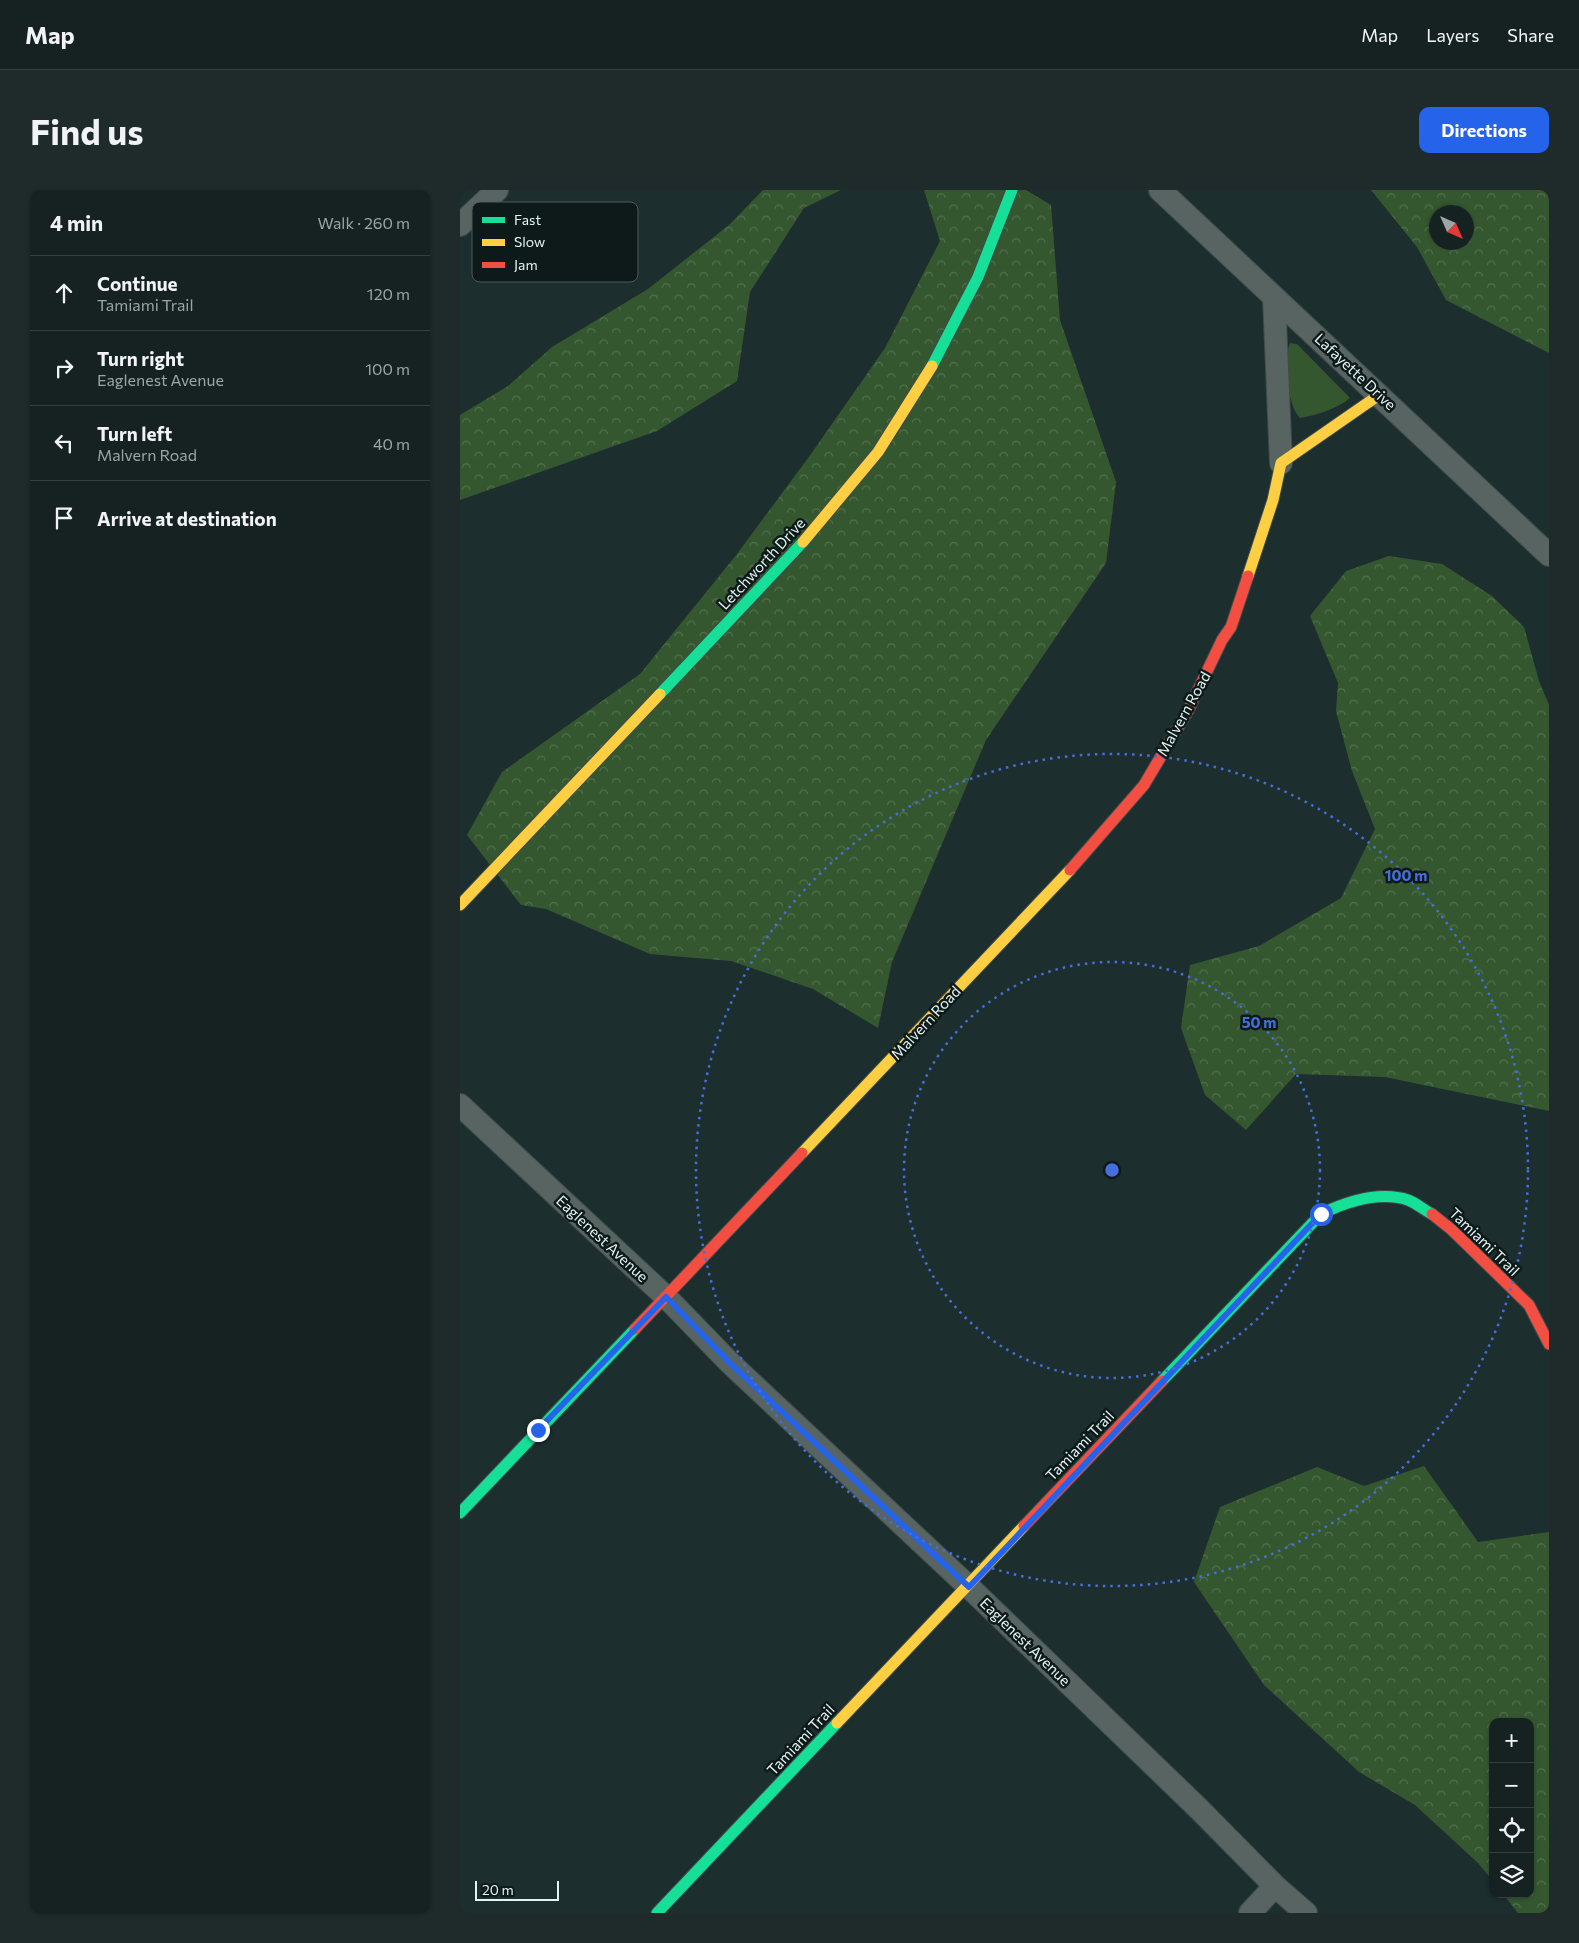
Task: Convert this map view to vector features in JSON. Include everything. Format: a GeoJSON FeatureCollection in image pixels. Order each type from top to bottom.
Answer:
{"type":"FeatureCollection","features":[{"type":"Feature","properties":{"kind":"street"},"geometry":{"type":"LineString","coordinates":[[484,202],[496,190]]}},
{"type":"Feature","properties":{"kind":"street","name":"Letchworth Drive"},"geometry":{"type":"LineString","coordinates":[[460,905],[795,552],[878,452],[937,358],[978,277],[1012,190]]}},
{"type":"Feature","properties":{"kind":"street","name":"Lafayette Drive"},"geometry":{"type":"LineString","coordinates":[[1160,190],[1549,555]]}},
{"type":"Feature","properties":{"kind":"street"},"geometry":{"type":"LineString","coordinates":[[460,225],[472,213]]}},
{"type":"Feature","properties":{"kind":"street","name":"Malvern Road"},"geometry":{"type":"LineString","coordinates":[[460,1513],[1073,867],[1144,785],[1190,709],[1220,648],[1222,640],[1231,628],[1270,510],[1281,463],[1274,297]]}},
{"type":"Feature","properties":{"kind":"street"},"geometry":{"type":"LineString","coordinates":[[1281,463],[1379,395]]}},
{"type":"Feature","properties":{"kind":"street","name":"Eaglenest Avenue"},"geometry":{"type":"LineString","coordinates":[[460,1105],[666,1297],[730,1363],[969,1587],[1199,1809],[1275,1886],[1306,1913]]}},
{"type":"Feature","properties":{"kind":"street","name":"Tamiami Trail"},"geometry":{"type":"LineString","coordinates":[[657,1913],[969,1587],[1321,1214],[1342,1204],[1379,1197],[1408,1200],[1435,1216],[1529,1306],[1549,1344]]}},
{"type":"Feature","properties":{"kind":"street"},"geometry":{"type":"LineString","coordinates":[[1250,1913],[1275,1886]]}},
{"type":"Feature","properties":{"kind":"green space"},"geometry":{"type":"Polygon","coordinates":[[[763,190],[841,190],[804,208],[750,292],[737,381],[657,431],[460,500],[460,415],[508,386],[552,347],[648,289],[729,225],[763,190]]]}},
{"type":"Feature","properties":{"kind":"green space"},"geometry":{"type":"Polygon","coordinates":[[[924,190],[1026,190],[1051,205],[1060,320],[1116,482],[1106,563],[986,740],[892,962],[878,1028],[813,989],[731,961],[650,954],[546,909],[521,905],[467,835],[502,772],[640,674],[737,554],[811,454],[885,348],[940,241],[924,190]]]}},
{"type":"Feature","properties":{"kind":"green space"},"geometry":{"type":"Polygon","coordinates":[[[1371,190],[1549,190],[1549,353],[1446,300],[1417,247],[1371,190]]]}},
{"type":"Feature","properties":{"kind":"green space"},"geometry":{"type":"Polygon","coordinates":[[[1290,343],[1297,344],[1350,398],[1326,411],[1300,418],[1289,393],[1287,359],[1290,343]]]}},
{"type":"Feature","properties":{"kind":"green space"},"geometry":{"type":"Polygon","coordinates":[[[1389,556],[1442,564],[1492,596],[1524,627],[1539,681],[1549,705],[1549,1111],[1385,1077],[1296,1074],[1246,1130],[1205,1095],[1181,1028],[1190,965],[1259,946],[1341,898],[1375,829],[1352,771],[1336,711],[1338,683],[1310,616],[1346,571],[1389,556]]]}},
{"type":"Feature","properties":{"kind":"green space"},"geometry":{"type":"Polygon","coordinates":[[[1424,1466],[1478,1542],[1549,1532],[1549,1913],[1518,1913],[1506,1898],[1534,1898],[1534,1718],[1489,1718],[1489,1876],[1478,1863],[1415,1805],[1359,1772],[1264,1685],[1194,1582],[1220,1507],[1317,1467],[1364,1486],[1424,1466]]]}},
{"type":"Feature","properties":{"kind":"traffic: fast"},"geometry":{"type":"LineString","coordinates":[[932,366],[978,277],[1012,190]]}},
{"type":"Feature","properties":{"kind":"traffic: fast"},"geometry":{"type":"LineString","coordinates":[[660,694],[803,542]]}},
{"type":"Feature","properties":{"kind":"traffic: fast"},"geometry":{"type":"LineString","coordinates":[[1162,1381],[1321,1214],[1341,1205],[1375,1197],[1408,1200],[1432,1214]]}},
{"type":"Feature","properties":{"kind":"traffic: fast"},"geometry":{"type":"LineString","coordinates":[[460,1513],[635,1329]]}},
{"type":"Feature","properties":{"kind":"traffic: fast"},"geometry":{"type":"LineString","coordinates":[[657,1913],[837,1723]]}},
{"type":"Feature","properties":{"kind":"traffic: slow"},"geometry":{"type":"LineString","coordinates":[[803,542],[878,452],[932,366]]}},
{"type":"Feature","properties":{"kind":"traffic: slow"},"geometry":{"type":"LineString","coordinates":[[1248,576],[1273,500],[1281,463],[1379,395]]}},
{"type":"Feature","properties":{"kind":"traffic: slow"},"geometry":{"type":"LineString","coordinates":[[460,905],[660,694]]}},
{"type":"Feature","properties":{"kind":"traffic: slow"},"geometry":{"type":"LineString","coordinates":[[802,1153],[1070,870]]}},
{"type":"Feature","properties":{"kind":"traffic: slow"},"geometry":{"type":"LineString","coordinates":[[837,1723],[1024,1526]]}},
{"type":"Feature","properties":{"kind":"traffic: jam"},"geometry":{"type":"LineString","coordinates":[[1070,870],[1144,785],[1189,709],[1222,640],[1231,627],[1248,576]]}},
{"type":"Feature","properties":{"kind":"traffic: jam"},"geometry":{"type":"LineString","coordinates":[[635,1329],[802,1153]]}},
{"type":"Feature","properties":{"kind":"traffic: jam"},"geometry":{"type":"LineString","coordinates":[[1432,1214],[1452,1230],[1529,1305],[1549,1344]]}},
{"type":"Feature","properties":{"kind":"traffic: jam"},"geometry":{"type":"LineString","coordinates":[[1024,1526],[1162,1381]]}},
{"type":"Feature","properties":{"kind":"route"},"geometry":{"type":"LineString","coordinates":[[538,1430],[666,1297],[730,1363],[969,1587],[1039,1510],[1321,1214]]}}]}
